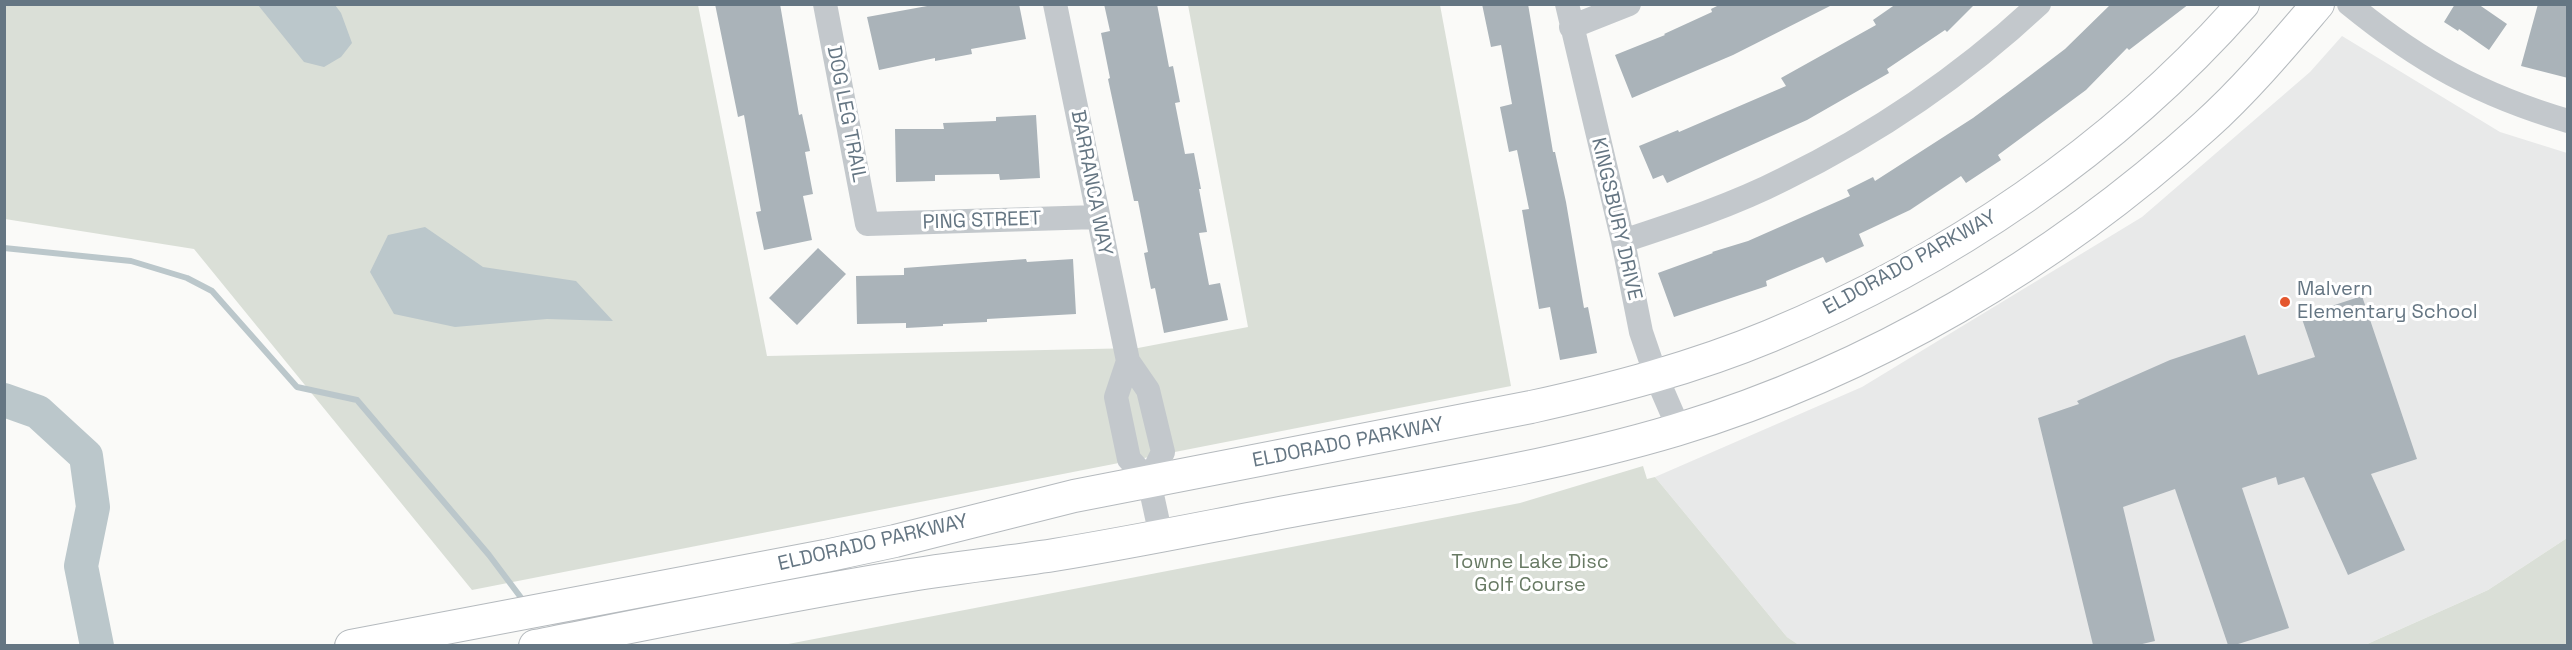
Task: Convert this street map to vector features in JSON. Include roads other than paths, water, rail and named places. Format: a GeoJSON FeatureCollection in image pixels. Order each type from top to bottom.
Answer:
{"type":"FeatureCollection","features":[{"type":"Feature","properties":{"kind":"main road","name":"ELDORADO PARKWAY"},"geometry":{"type":"LineString","coordinates":[[351,645],[825,555],[915,536],[1026,506],[1531,407],[1656,376],[1770,336],[1869,291],[2024,198],[2124,121],[2175,75],[2243,4]]}},
{"type":"Feature","properties":{"kind":"main road","name":"ELDORADO PARKWAY"},"geometry":{"type":"LineString","coordinates":[[535,645],[849,585],[1161,536],[1528,466],[1679,429],[1791,388],[1849,362],[1948,312],[2018,270],[2110,204],[2205,125],[2247,84],[2318,4]]}},
{"type":"Feature","properties":{"kind":"street","name":"DOG LEG TRAIL"},"geometry":{"type":"LineString","coordinates":[[825,4],[867,224]]}},
{"type":"Feature","properties":{"kind":"street","name":"BARRANCA WAY"},"geometry":{"type":"LineString","coordinates":[[1055,4],[1128,361],[1148,390],[1163,452],[1149,481]]}},
{"type":"Feature","properties":{"kind":"street"},"geometry":{"type":"LineString","coordinates":[[1569,16],[1629,4]]}},
{"type":"Feature","properties":{"kind":"street"},"geometry":{"type":"LineString","coordinates":[[1623,241],[1702,215],[1774,184],[1869,133],[1949,79],[2039,4]]}},
{"type":"Feature","properties":{"kind":"street"},"geometry":{"type":"LineString","coordinates":[[2349,4],[2386,34],[2434,66],[2480,90],[2568,121]]}},
{"type":"Feature","properties":{"kind":"street","name":"KINGSBURY DRIVE"},"geometry":{"type":"LineString","coordinates":[[1569,16],[1623,241],[1641,332],[1656,376],[1679,429]]}},
{"type":"Feature","properties":{"kind":"street","name":"PING STREET"},"geometry":{"type":"LineString","coordinates":[[867,224],[1098,217]]}},
{"type":"Feature","properties":{"kind":"street"},"geometry":{"type":"LineString","coordinates":[[1128,361],[1116,397],[1128,459],[1149,481],[1161,536]]}},
{"type":"Feature","properties":{"kind":"waterway"},"geometry":{"type":"LineString","coordinates":[[4,248],[131,261],[187,278],[212,291],[297,387],[357,400],[489,555],[525,603]]}},
{"type":"Feature","properties":{"kind":"waterway"},"geometry":{"type":"LineString","coordinates":[[4,400],[38,412],[86,456],[93,507],[81,566],[97,646]]}},
{"type":"Feature","properties":{"kind":"place","name":"Malvern Elementary School"},"geometry":{"type":"Point","coordinates":[2285,302]}},
{"type":"Feature","properties":{"kind":"park label","name":"Towne Lake Disc Golf Course"},"geometry":{"type":"Point","coordinates":[1530,574]}}]}
